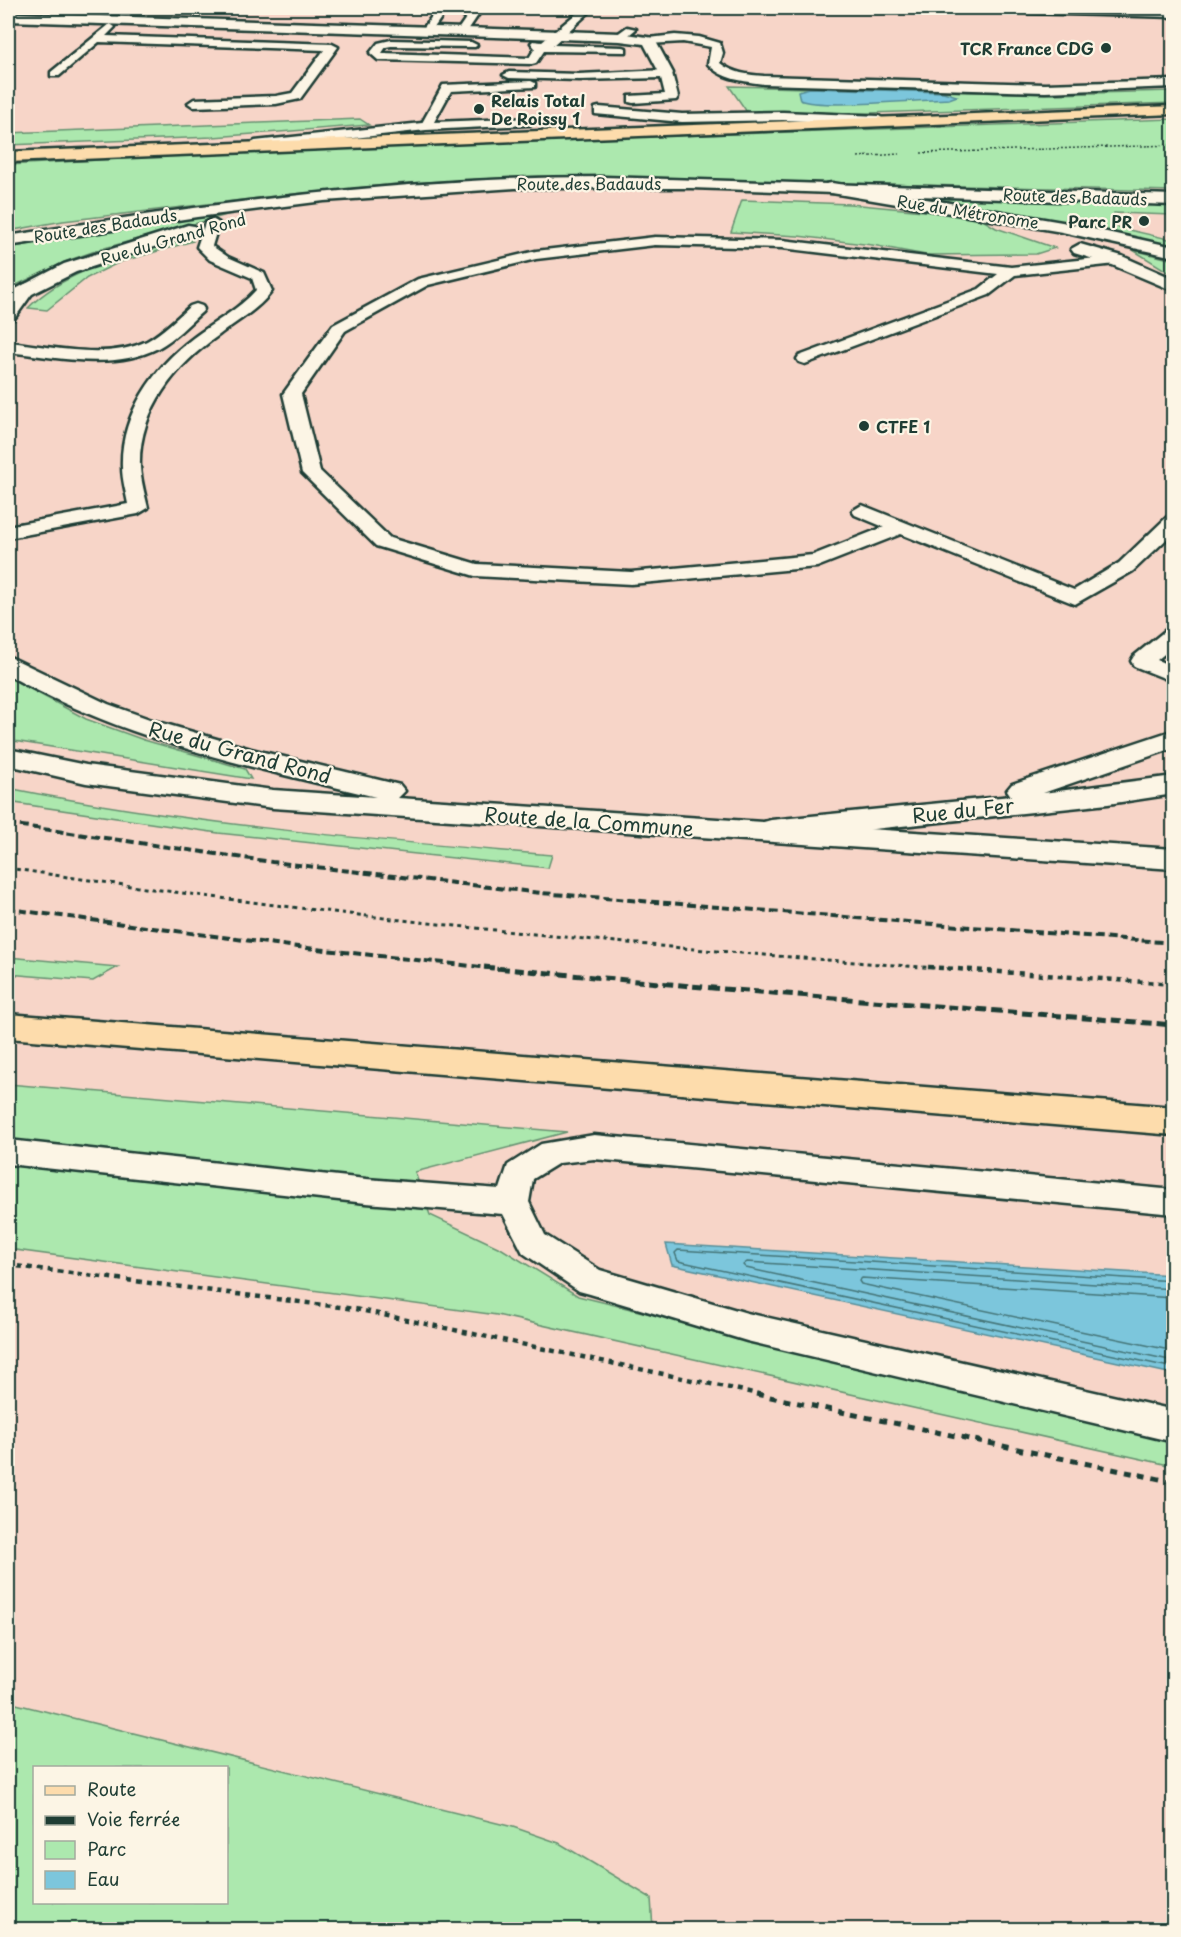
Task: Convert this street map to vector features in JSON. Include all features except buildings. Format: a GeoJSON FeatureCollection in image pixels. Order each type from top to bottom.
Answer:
{"type":"FeatureCollection","features":[{"type":"Feature","properties":{"kind":"main road"},"geometry":{"type":"LineString","coordinates":[[8,17],[542,33],[649,41],[666,73]]}},
{"type":"Feature","properties":{"kind":"main road"},"geometry":{"type":"LineString","coordinates":[[8,157],[879,120],[1173,110]]}},
{"type":"Feature","properties":{"kind":"main road","name":"Route des Badauds"},"geometry":{"type":"LineString","coordinates":[[8,240],[264,201],[453,186],[598,182],[1173,200]]}},
{"type":"Feature","properties":{"kind":"main road","name":"Rue du Grand Rond"},"geometry":{"type":"LineString","coordinates":[[8,300],[70,268],[119,250],[212,223],[289,208],[453,186]]}},
{"type":"Feature","properties":{"kind":"main road","name":"Rue du Métronome"},"geometry":{"type":"LineString","coordinates":[[832,188],[986,213],[1173,252]]}},
{"type":"Feature","properties":{"kind":"main road"},"geometry":{"type":"LineString","coordinates":[[986,213],[1007,227],[1116,260],[1173,286]]}},
{"type":"Feature","properties":{"kind":"main road","name":"Rue du Grand Rond"},"geometry":{"type":"LineString","coordinates":[[8,664],[128,722],[232,753],[482,813]]}},
{"type":"Feature","properties":{"kind":"main road"},"geometry":{"type":"LineString","coordinates":[[954,811],[1078,772],[1173,738]]}},
{"type":"Feature","properties":{"kind":"main road","name":"Route de la Commune"},"geometry":{"type":"LineString","coordinates":[[8,757],[86,774],[273,799],[1173,859]]}},
{"type":"Feature","properties":{"kind":"main road","name":"Rue du Fer"},"geometry":{"type":"LineString","coordinates":[[752,832],[1108,795],[1173,785]]}},
{"type":"Feature","properties":{"kind":"main road"},"geometry":{"type":"LineString","coordinates":[[8,1026],[1173,1121]]}},
{"type":"Feature","properties":{"kind":"lane"},"geometry":{"type":"LineString","coordinates":[[427,30],[443,8]]}},
{"type":"Feature","properties":{"kind":"lane"},"geometry":{"type":"LineString","coordinates":[[462,31],[478,8]]}},
{"type":"Feature","properties":{"kind":"lane"},"geometry":{"type":"LineString","coordinates":[[535,47],[549,45],[557,34],[589,8]]}},
{"type":"Feature","properties":{"kind":"lane"},"geometry":{"type":"LineString","coordinates":[[950,8],[1173,14]]}},
{"type":"Feature","properties":{"kind":"lane"},"geometry":{"type":"LineString","coordinates":[[55,74],[118,20]]}},
{"type":"Feature","properties":{"kind":"lane"},"geometry":{"type":"LineString","coordinates":[[194,103],[276,100],[296,96],[347,28]]}},
{"type":"Feature","properties":{"kind":"lane"},"geometry":{"type":"LineString","coordinates":[[471,45],[391,43],[382,45],[376,52],[378,57],[538,62],[535,47],[542,33]]}},
{"type":"Feature","properties":{"kind":"lane"},"geometry":{"type":"LineString","coordinates":[[649,41],[677,37],[700,39],[716,45],[714,64],[721,71],[739,77],[764,80],[1045,88],[1173,83]]}},
{"type":"Feature","properties":{"kind":"lane"},"geometry":{"type":"LineString","coordinates":[[96,39],[332,47]]}},
{"type":"Feature","properties":{"kind":"lane"},"geometry":{"type":"LineString","coordinates":[[535,47],[624,39]]}},
{"type":"Feature","properties":{"kind":"lane"},"geometry":{"type":"LineString","coordinates":[[597,64],[618,64]]}},
{"type":"Feature","properties":{"kind":"lane"},"geometry":{"type":"LineString","coordinates":[[488,74],[534,76],[666,73],[672,97],[631,99],[616,111]]}},
{"type":"Feature","properties":{"kind":"lane"},"geometry":{"type":"LineString","coordinates":[[426,126],[447,88],[536,85],[534,76]]}},
{"type":"Feature","properties":{"kind":"lane"},"geometry":{"type":"LineString","coordinates":[[599,111],[682,118],[783,116],[879,120]]}},
{"type":"Feature","properties":{"kind":"lane"},"geometry":{"type":"LineString","coordinates":[[233,148],[426,126],[529,121]]}},
{"type":"Feature","properties":{"kind":"lane"},"geometry":{"type":"LineString","coordinates":[[8,532],[138,508],[131,467],[134,430],[149,397],[170,369],[211,332],[250,307],[264,291],[260,276],[243,267],[211,256],[204,247],[212,223]]}},
{"type":"Feature","properties":{"kind":"lane"},"geometry":{"type":"LineString","coordinates":[[900,526],[818,561],[631,578],[475,570],[383,542],[311,473],[292,394],[339,327],[423,282],[536,255],[655,241],[782,244],[1011,271],[1116,260]]}},
{"type":"Feature","properties":{"kind":"lane"},"geometry":{"type":"LineString","coordinates":[[804,359],[984,292],[1011,271]]}},
{"type":"Feature","properties":{"kind":"lane"},"geometry":{"type":"LineString","coordinates":[[8,316],[28,288]]}},
{"type":"Feature","properties":{"kind":"lane"},"geometry":{"type":"LineString","coordinates":[[8,347],[103,355],[129,352],[152,345],[196,309]]}},
{"type":"Feature","properties":{"kind":"lane"},"geometry":{"type":"LineString","coordinates":[[862,511],[1075,598],[1126,567],[1173,521]]}},
{"type":"Feature","properties":{"kind":"lane"},"geometry":{"type":"LineString","coordinates":[[1173,635],[1142,662],[1173,676]]}},
{"type":"Feature","properties":{"kind":"lane"},"geometry":{"type":"LineString","coordinates":[[1173,1202],[594,1147],[552,1152],[519,1173],[513,1202],[534,1244],[590,1281],[747,1327],[1173,1426]]}},
{"type":"Feature","properties":{"kind":"lane"},"geometry":{"type":"LineString","coordinates":[[8,1152],[366,1191],[513,1202]]}},
{"type":"Feature","properties":{"kind":"path"},"geometry":{"type":"LineString","coordinates":[[913,153],[1173,145]]}},
{"type":"Feature","properties":{"kind":"path"},"geometry":{"type":"LineString","coordinates":[[858,157],[902,153]]}},
{"type":"Feature","properties":{"kind":"path"},"geometry":{"type":"LineString","coordinates":[[8,868],[270,906],[515,933],[863,963],[1173,984]]}},
{"type":"Feature","properties":{"kind":"path"},"geometry":{"type":"LineString","coordinates":[[8,1265],[355,1309],[1173,1482]]}},
{"type":"Feature","properties":{"kind":"shaded area"},"geometry":{"type":"Polygon","coordinates":[[[8,8],[1173,8],[1173,1929],[8,1930],[8,8]]]}},
{"type":"Feature","properties":{"kind":"green space"},"geometry":{"type":"Polygon","coordinates":[[[729,86],[1054,94],[1173,91],[1174,103],[869,113],[747,112],[729,86]]]}},
{"type":"Feature","properties":{"kind":"green space"},"geometry":{"type":"Polygon","coordinates":[[[360,119],[369,125],[213,137],[8,145],[8,133],[360,119]]]}},
{"type":"Feature","properties":{"kind":"green space"},"geometry":{"type":"Polygon","coordinates":[[[1173,119],[1173,191],[540,176],[407,183],[275,196],[63,221],[8,231],[8,165],[318,148],[1173,119]]]}},
{"type":"Feature","properties":{"kind":"green space"},"geometry":{"type":"Polygon","coordinates":[[[893,195],[1173,206],[1173,215],[1114,213],[1116,227],[1173,240],[1173,246],[999,211],[893,195]]]}},
{"type":"Feature","properties":{"kind":"green space"},"geometry":{"type":"Polygon","coordinates":[[[742,200],[850,204],[976,216],[996,228],[1055,248],[1036,254],[926,255],[872,245],[798,236],[731,232],[742,200]]]}},
{"type":"Feature","properties":{"kind":"green space"},"geometry":{"type":"Polygon","coordinates":[[[238,212],[101,249],[67,261],[8,289],[8,248],[198,215],[238,212]]]}},
{"type":"Feature","properties":{"kind":"green space"},"geometry":{"type":"Polygon","coordinates":[[[188,238],[193,241],[120,262],[87,278],[47,310],[28,308],[63,282],[83,272],[188,238]]]}},
{"type":"Feature","properties":{"kind":"green space"},"geometry":{"type":"Polygon","coordinates":[[[1133,250],[1173,260],[1173,275],[1133,250]]]}},
{"type":"Feature","properties":{"kind":"green space"},"geometry":{"type":"Polygon","coordinates":[[[8,677],[86,719],[144,740],[245,769],[251,779],[8,740],[8,677]]]}},
{"type":"Feature","properties":{"kind":"green space"},"geometry":{"type":"Polygon","coordinates":[[[8,788],[142,812],[210,821],[347,837],[552,855],[548,868],[218,833],[8,802],[8,788]]]}},
{"type":"Feature","properties":{"kind":"green space"},"geometry":{"type":"Polygon","coordinates":[[[8,957],[118,967],[93,981],[8,974],[8,957]]]}},
{"type":"Feature","properties":{"kind":"green space"},"geometry":{"type":"Polygon","coordinates":[[[8,1084],[567,1132],[415,1172],[430,1215],[502,1249],[578,1296],[1173,1443],[1173,1466],[497,1315],[8,1249],[8,1084]]]}},
{"type":"Feature","properties":{"kind":"green space"},"geometry":{"type":"Polygon","coordinates":[[[8,1702],[513,1827],[559,1843],[651,1898],[653,1929],[8,1929],[8,1702]]]}},
{"type":"Feature","properties":{"kind":"water"},"geometry":{"type":"Polygon","coordinates":[[[810,88],[943,92],[957,96],[949,99],[849,104],[811,103],[800,100],[798,91],[810,88]]]}},
{"type":"Feature","properties":{"kind":"water"},"geometry":{"type":"Polygon","coordinates":[[[666,1244],[1173,1275],[1173,1374],[672,1265],[666,1244]]]}},
{"type":"Feature","properties":{"kind":"railway"},"geometry":{"type":"LineString","coordinates":[[8,824],[272,862],[541,893],[1174,943]]}},
{"type":"Feature","properties":{"kind":"railway"},"geometry":{"type":"LineString","coordinates":[[8,909],[298,947],[499,969]]}},
{"type":"Feature","properties":{"kind":"railway"},"geometry":{"type":"LineString","coordinates":[[484,967],[735,990],[1174,1025]]}},
{"type":"Feature","properties":{"kind":"place","name":"TCR France CDG"},"geometry":{"type":"Point","coordinates":[1106,48]}},
{"type":"Feature","properties":{"kind":"place","name":"Relais Total De Roissy 1"},"geometry":{"type":"Point","coordinates":[479,109]}},
{"type":"Feature","properties":{"kind":"place","name":"Parc PR"},"geometry":{"type":"Point","coordinates":[1144,221]}},
{"type":"Feature","properties":{"kind":"place","name":"CTFE 1"},"geometry":{"type":"Point","coordinates":[864,426]}}]}
